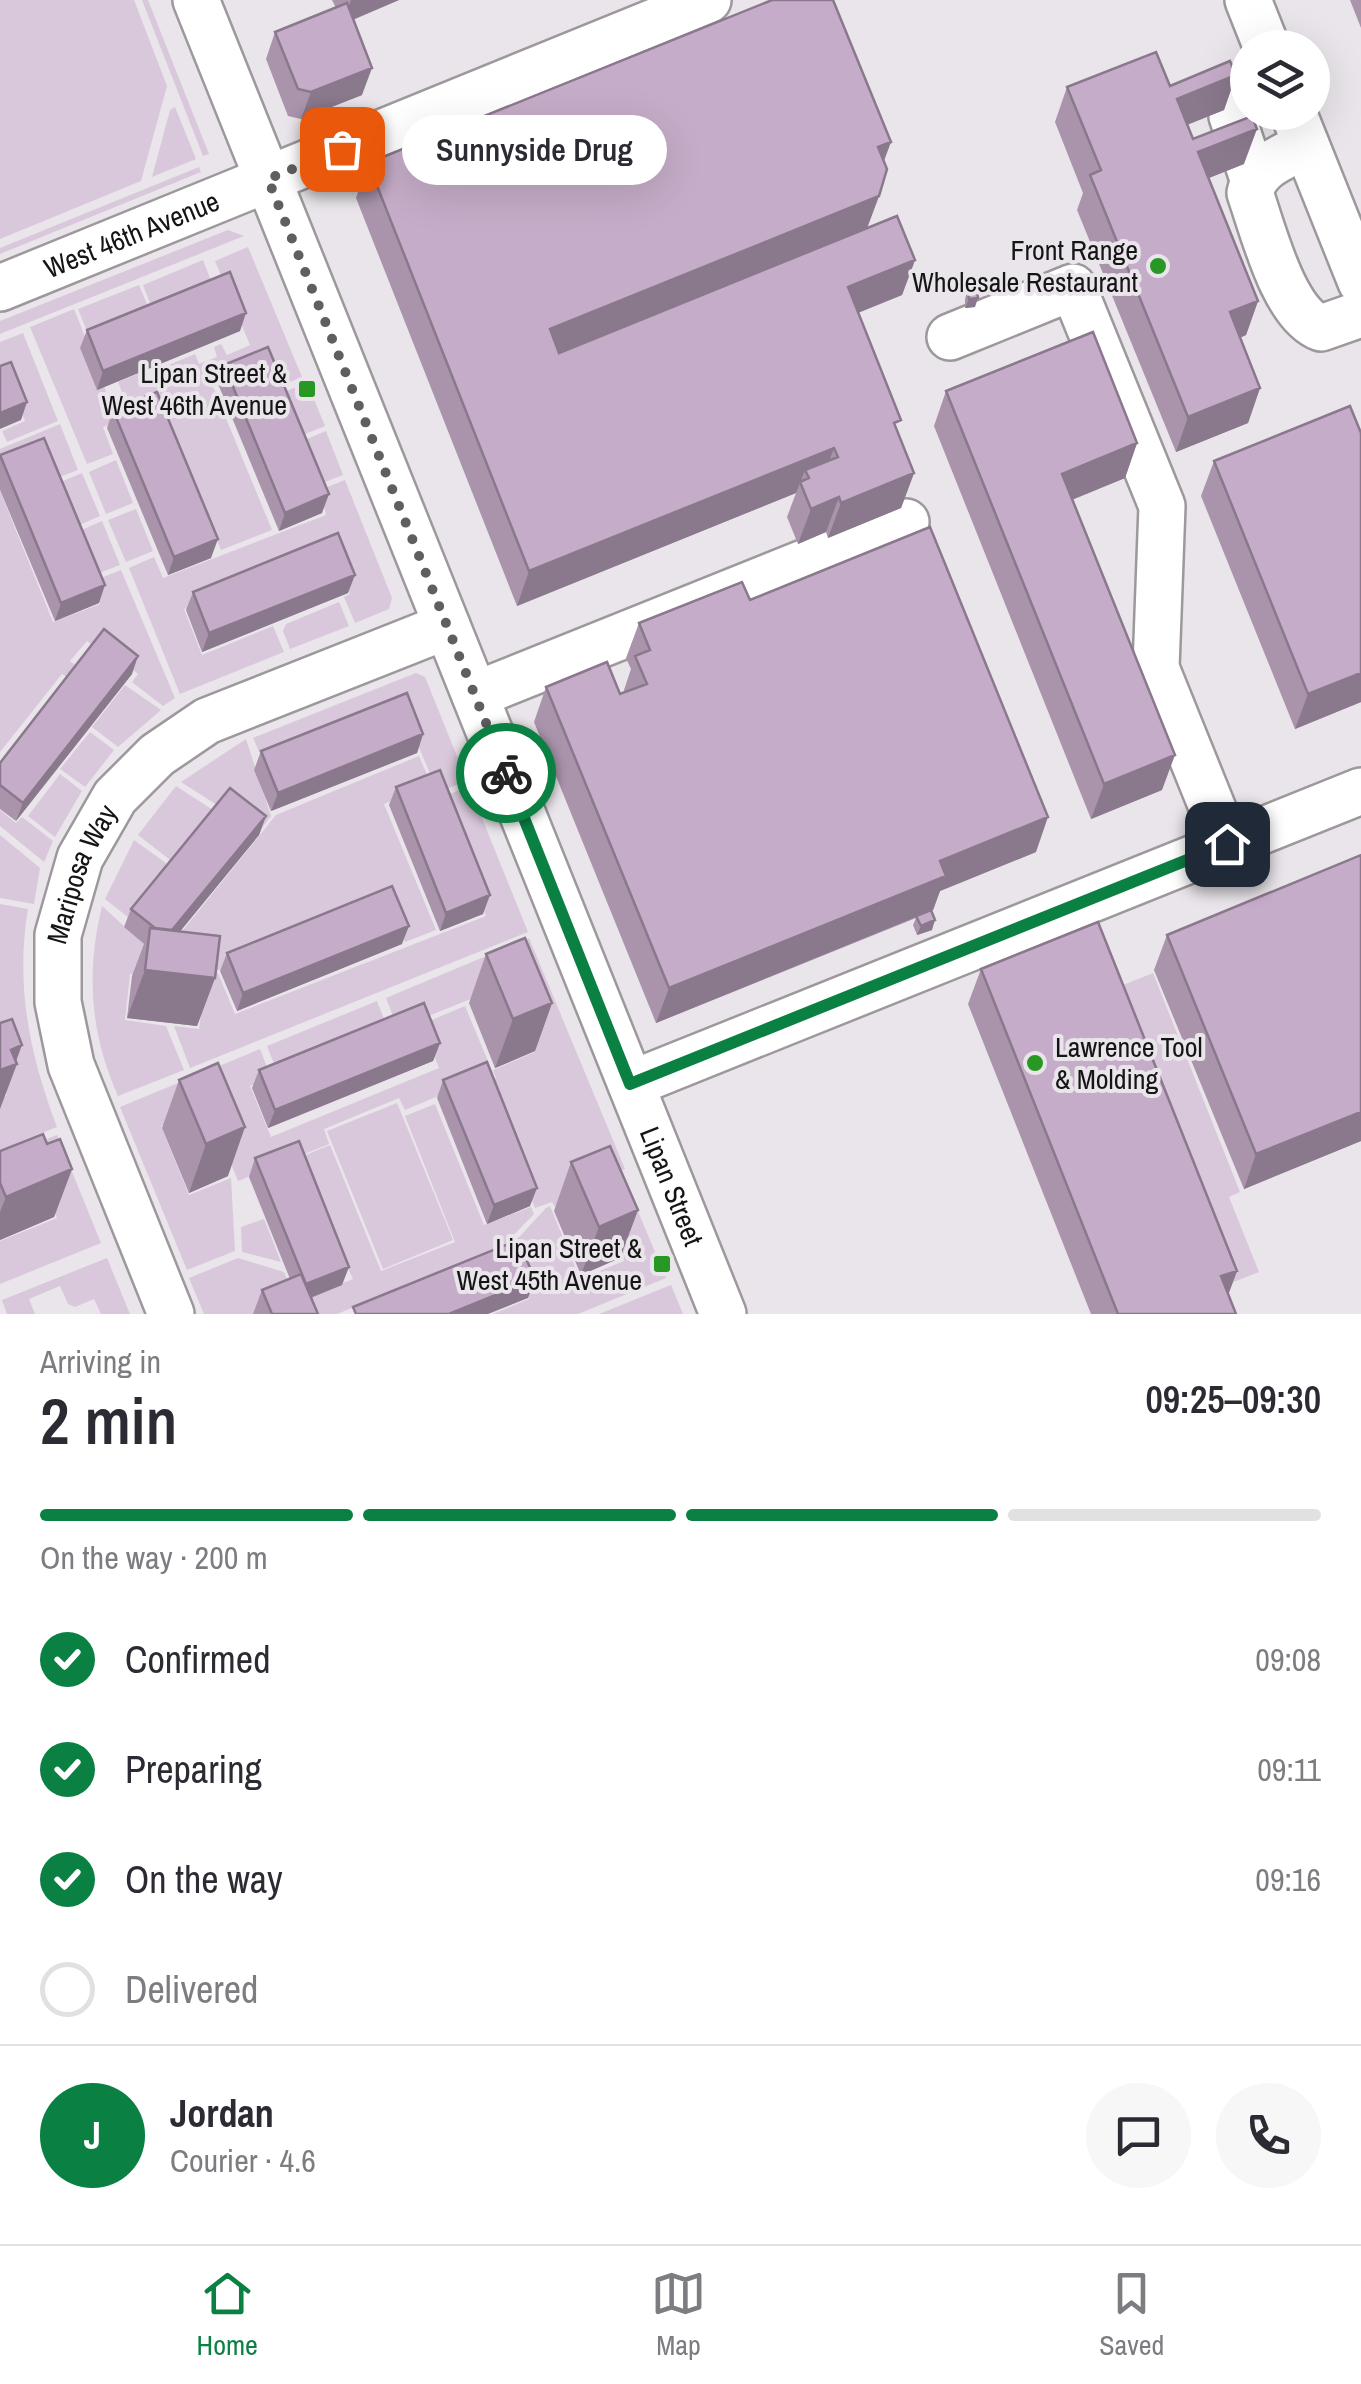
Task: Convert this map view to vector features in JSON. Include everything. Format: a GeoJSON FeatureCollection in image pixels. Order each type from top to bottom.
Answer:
{"type":"FeatureCollection","features":[{"type":"Feature","properties":{"kind":"street","name":"Lipan Street"},"geometry":{"type":"LineString","coordinates":[[196,0],[722,1314]]}},
{"type":"Feature","properties":{"kind":"street","name":"West 46th Avenue"},"geometry":{"type":"LineString","coordinates":[[0,288],[708,0]]}},
{"type":"Feature","properties":{"kind":"street"},"geometry":{"type":"LineString","coordinates":[[1248,0],[1260,30]]}},
{"type":"Feature","properties":{"kind":"street"},"geometry":{"type":"LineString","coordinates":[[1237,130],[1253,179],[1250,193],[1289,297],[1300,315],[1320,328],[1361,314]]}},
{"type":"Feature","properties":{"kind":"street"},"geometry":{"type":"LineString","coordinates":[[1253,179],[1299,130]]}},
{"type":"Feature","properties":{"kind":"street"},"geometry":{"type":"LineString","coordinates":[[1300,130],[1361,282]]}},
{"type":"Feature","properties":{"kind":"street"},"geometry":{"type":"LineString","coordinates":[[950,337],[1073,287],[1162,506],[1156,668],[1227,844]]}},
{"type":"Feature","properties":{"kind":"street"},"geometry":{"type":"LineString","coordinates":[[475,695],[906,522]]}},
{"type":"Feature","properties":{"kind":"street","name":"Mariposa Way"},"geometry":{"type":"LineString","coordinates":[[170,1314],[71,1066],[58,1002],[58,936],[80,858],[115,797],[156,754],[207,722],[447,626]]}},
{"type":"Feature","properties":{"kind":"street"},"geometry":{"type":"LineString","coordinates":[[630,1084],[1361,791]]}},
{"type":"Feature","properties":{"kind":"shaded area"},"geometry":{"type":"Polygon","coordinates":[[[0,0],[134,0],[167,86],[141,181],[0,239],[0,0]]]}},
{"type":"Feature","properties":{"kind":"shaded area"},"geometry":{"type":"Polygon","coordinates":[[[142,0],[148,0],[209,154],[203,156],[142,0]]]}},
{"type":"Feature","properties":{"kind":"shaded area"},"geometry":{"type":"Polygon","coordinates":[[[175,107],[196,159],[152,177],[170,110],[175,107]]]}},
{"type":"Feature","properties":{"kind":"shaded area"},"geometry":{"type":"Polygon","coordinates":[[[199,167],[201,172],[0,254],[0,248],[199,167]]]}},
{"type":"Feature","properties":{"kind":"shaded area"},"geometry":{"type":"Polygon","coordinates":[[[228,230],[244,236],[0,334],[0,321],[228,230]]]}},
{"type":"Feature","properties":{"kind":"shaded area"},"geometry":{"type":"Polygon","coordinates":[[[248,247],[302,377],[276,388],[264,359],[211,382],[272,530],[221,550],[164,412],[149,408],[103,427],[113,454],[87,464],[30,327],[74,309],[88,344],[80,348],[97,389],[104,386],[108,397],[122,392],[118,382],[140,373],[145,385],[162,378],[159,369],[195,354],[199,364],[217,357],[214,347],[221,344],[227,355],[250,345],[215,261],[248,247]]]}},
{"type":"Feature","properties":{"kind":"shaded area"},"geometry":{"type":"Polygon","coordinates":[[[203,260],[215,291],[155,316],[143,285],[203,260]]]}},
{"type":"Feature","properties":{"kind":"shaded area"},"geometry":{"type":"Polygon","coordinates":[[[139,285],[152,316],[91,341],[78,309],[139,285]]]}},
{"type":"Feature","properties":{"kind":"shaded area"},"geometry":{"type":"Polygon","coordinates":[[[23,333],[58,421],[7,442],[2,431],[25,421],[7,376],[0,378],[0,342],[23,333]]]}},
{"type":"Feature","properties":{"kind":"shaded area"},"geometry":{"type":"Polygon","coordinates":[[[303,384],[306,393],[311,392],[325,426],[298,437],[280,394],[303,384]]]}},
{"type":"Feature","properties":{"kind":"shaded area"},"geometry":{"type":"Polygon","coordinates":[[[60,424],[78,470],[49,481],[0,471],[0,449],[60,424]]]}},
{"type":"Feature","properties":{"kind":"shaded area"},"geometry":{"type":"Polygon","coordinates":[[[326,431],[343,475],[317,485],[300,442],[326,431]]]}},
{"type":"Feature","properties":{"kind":"shaded area"},"geometry":{"type":"Polygon","coordinates":[[[116,460],[133,503],[106,514],[89,472],[116,460]]]}},
{"type":"Feature","properties":{"kind":"shaded area"},"geometry":{"type":"Polygon","coordinates":[[[82,473],[100,516],[75,527],[58,483],[82,473]]]}},
{"type":"Feature","properties":{"kind":"shaded area"},"geometry":{"type":"Polygon","coordinates":[[[345,480],[392,598],[389,609],[355,623],[344,597],[350,594],[331,549],[184,609],[202,655],[273,626],[284,652],[180,694],[129,568],[154,557],[163,578],[326,515],[320,490],[345,480]]]}},
{"type":"Feature","properties":{"kind":"shaded area"},"geometry":{"type":"Polygon","coordinates":[[[0,491],[53,622],[100,604],[93,587],[96,580],[121,570],[175,698],[163,706],[132,682],[138,674],[97,641],[92,645],[87,641],[70,661],[77,667],[68,678],[62,674],[0,752],[0,491]]]}},
{"type":"Feature","properties":{"kind":"shaded area"},"geometry":{"type":"Polygon","coordinates":[[[136,509],[153,551],[126,562],[108,520],[136,509]]]}},
{"type":"Feature","properties":{"kind":"shaded area"},"geometry":{"type":"Polygon","coordinates":[[[102,521],[120,565],[94,575],[77,532],[102,521]]]}},
{"type":"Feature","properties":{"kind":"shaded area"},"geometry":{"type":"Polygon","coordinates":[[[339,602],[349,626],[290,649],[283,631],[286,624],[339,602]]]}},
{"type":"Feature","properties":{"kind":"shaded area"},"geometry":{"type":"Polygon","coordinates":[[[416,673],[425,677],[467,781],[438,792],[402,708],[264,763],[253,738],[416,673]]]}},
{"type":"Feature","properties":{"kind":"shaded area"},"geometry":{"type":"Polygon","coordinates":[[[125,685],[161,710],[118,747],[92,727],[125,685]]]}},
{"type":"Feature","properties":{"kind":"shaded area"},"geometry":{"type":"Polygon","coordinates":[[[90,732],[114,750],[85,787],[60,769],[90,732]]]}},
{"type":"Feature","properties":{"kind":"shaded area"},"geometry":{"type":"Polygon","coordinates":[[[246,739],[271,816],[259,832],[181,782],[246,739]]]}},
{"type":"Feature","properties":{"kind":"shaded area"},"geometry":{"type":"Polygon","coordinates":[[[419,756],[431,784],[384,804],[436,930],[405,942],[387,901],[194,980],[162,956],[276,815],[419,756]]]}},
{"type":"Feature","properties":{"kind":"shaded area"},"geometry":{"type":"Polygon","coordinates":[[[60,774],[82,791],[55,837],[28,816],[60,774]]]}},
{"type":"Feature","properties":{"kind":"shaded area"},"geometry":{"type":"Polygon","coordinates":[[[176,786],[216,812],[174,863],[138,835],[176,786]]]}},
{"type":"Feature","properties":{"kind":"shaded area"},"geometry":{"type":"Polygon","coordinates":[[[469,786],[528,932],[190,1068],[174,1026],[199,1029],[206,978],[218,973],[235,1014],[486,916],[440,798],[469,786]]]}},
{"type":"Feature","properties":{"kind":"shaded area"},"geometry":{"type":"Polygon","coordinates":[[[0,810],[16,823],[22,817],[53,841],[44,862],[0,826],[0,810]]]}},
{"type":"Feature","properties":{"kind":"shaded area"},"geometry":{"type":"Polygon","coordinates":[[[0,835],[40,868],[34,904],[0,898],[0,835]]]}},
{"type":"Feature","properties":{"kind":"shaded area"},"geometry":{"type":"Polygon","coordinates":[[[134,840],[170,866],[129,918],[105,899],[134,840]]]}},
{"type":"Feature","properties":{"kind":"shaded area"},"geometry":{"type":"Polygon","coordinates":[[[0,904],[28,909],[24,993],[39,1074],[57,1127],[0,1150],[0,1098],[7,1095],[0,1078],[0,904]]]}},
{"type":"Feature","properties":{"kind":"shaded area"},"geometry":{"type":"Polygon","coordinates":[[[102,906],[160,959],[158,976],[130,974],[125,1020],[166,1026],[184,1070],[118,1096],[96,1026],[94,955],[102,906]]]}},
{"type":"Feature","properties":{"kind":"shaded area"},"geometry":{"type":"Polygon","coordinates":[[[529,938],[625,1169],[588,1184],[591,1192],[555,1207],[552,1202],[535,1208],[484,1083],[496,1078],[493,1070],[535,1052],[508,984],[421,1019],[396,1024],[386,998],[529,938]]]}},
{"type":"Feature","properties":{"kind":"shaded area"},"geometry":{"type":"Polygon","coordinates":[[[1153,973],[1240,1192],[1229,1197],[1259,1272],[1221,1287],[1103,993],[1153,973]]]}},
{"type":"Feature","properties":{"kind":"shaded area"},"geometry":{"type":"Polygon","coordinates":[[[377,1001],[388,1029],[278,1074],[267,1046],[377,1001]]]}},
{"type":"Feature","properties":{"kind":"shaded area"},"geometry":{"type":"Polygon","coordinates":[[[465,1006],[493,1073],[405,1110],[399,1098],[324,1129],[329,1144],[238,1181],[218,1131],[202,1109],[161,1126],[189,1195],[231,1178],[235,1251],[187,1270],[120,1107],[260,1049],[271,1077],[250,1086],[271,1137],[439,1068],[422,1024],[465,1006]]]}},
{"type":"Feature","properties":{"kind":"shaded area"},"geometry":{"type":"Polygon","coordinates":[[[397,1103],[453,1240],[383,1269],[327,1131],[397,1103]]]}},
{"type":"Feature","properties":{"kind":"shaded area"},"geometry":{"type":"Polygon","coordinates":[[[435,1104],[484,1225],[531,1207],[534,1214],[502,1247],[337,1314],[204,1314],[189,1278],[238,1258],[284,1272],[297,1302],[353,1279],[296,1159],[330,1145],[381,1271],[455,1242],[405,1116],[435,1104]]]}},
{"type":"Feature","properties":{"kind":"shaded area"},"geometry":{"type":"Polygon","coordinates":[[[57,1135],[101,1243],[0,1284],[0,1241],[57,1218],[43,1185],[0,1158],[57,1135]]]}},
{"type":"Feature","properties":{"kind":"shaded area"},"geometry":{"type":"Polygon","coordinates":[[[624,1178],[666,1278],[578,1314],[493,1314],[529,1299],[509,1248],[550,1206],[580,1279],[624,1261],[595,1189],[624,1178]]]}},
{"type":"Feature","properties":{"kind":"shaded area"},"geometry":{"type":"Polygon","coordinates":[[[264,1219],[281,1262],[242,1252],[241,1227],[264,1219]]]}},
{"type":"Feature","properties":{"kind":"shaded area"},"geometry":{"type":"Polygon","coordinates":[[[107,1258],[130,1314],[101,1314],[94,1299],[75,1307],[68,1304],[60,1286],[29,1299],[35,1314],[7,1314],[2,1300],[107,1258]]]}},
{"type":"Feature","properties":{"kind":"shaded area"},"geometry":{"type":"Polygon","coordinates":[[[671,1285],[683,1314],[599,1314],[671,1285]]]}},
{"type":"Feature","properties":{"kind":"building"},"geometry":{"type":"Polygon","coordinates":[[[772,0],[833,0],[891,142],[878,147],[887,169],[879,196],[550,329],[559,353],[897,216],[915,260],[848,287],[901,420],[894,423],[914,473],[841,503],[839,497],[811,509],[800,482],[809,478],[805,470],[838,457],[834,448],[529,571],[368,163],[772,0]]]}},
{"type":"Feature","properties":{"kind":"building"},"geometry":{"type":"Polygon","coordinates":[[[347,3],[372,68],[311,92],[298,89],[275,32],[347,3]]]}},
{"type":"Feature","properties":{"kind":"building"},"geometry":{"type":"Polygon","coordinates":[[[1156,52],[1170,86],[1230,61],[1230,77],[1177,99],[1193,139],[1230,125],[1230,130],[1254,130],[1198,152],[1258,301],[1230,312],[1260,388],[1188,417],[1090,175],[1101,170],[1067,87],[1156,52]]]}},
{"type":"Feature","properties":{"kind":"building"},"geometry":{"type":"Polygon","coordinates":[[[230,272],[246,313],[103,371],[87,330],[230,272]]]}},
{"type":"Feature","properties":{"kind":"building"},"geometry":{"type":"Polygon","coordinates":[[[977,288],[978,298],[969,299],[968,289],[977,288]]]}},
{"type":"Feature","properties":{"kind":"building"},"geometry":{"type":"Polygon","coordinates":[[[1093,332],[1137,443],[1062,474],[1175,755],[1104,784],[946,391],[1093,332]]]}},
{"type":"Feature","properties":{"kind":"building"},"geometry":{"type":"Polygon","coordinates":[[[268,347],[329,494],[285,513],[224,365],[268,347]]]}},
{"type":"Feature","properties":{"kind":"building"},"geometry":{"type":"Polygon","coordinates":[[[11,362],[27,402],[0,413],[0,366],[11,362]]]}},
{"type":"Feature","properties":{"kind":"building"},"geometry":{"type":"Polygon","coordinates":[[[157,392],[218,539],[174,557],[113,410],[157,392]]]}},
{"type":"Feature","properties":{"kind":"building"},"geometry":{"type":"Polygon","coordinates":[[[1350,406],[1361,433],[1361,673],[1308,694],[1214,461],[1350,406]]]}},
{"type":"Feature","properties":{"kind":"building"},"geometry":{"type":"Polygon","coordinates":[[[44,438],[105,585],[61,603],[0,455],[44,438]]]}},
{"type":"Feature","properties":{"kind":"building"},"geometry":{"type":"Polygon","coordinates":[[[930,527],[1048,817],[940,861],[946,876],[669,988],[546,687],[607,662],[620,694],[647,684],[635,656],[650,650],[639,623],[742,582],[750,600],[930,527]]]}},
{"type":"Feature","properties":{"kind":"building"},"geometry":{"type":"Polygon","coordinates":[[[338,533],[355,575],[209,633],[193,592],[338,533]]]}},
{"type":"Feature","properties":{"kind":"building"},"geometry":{"type":"Polygon","coordinates":[[[104,629],[138,656],[23,803],[0,785],[0,763],[104,629]]]}},
{"type":"Feature","properties":{"kind":"building"},"geometry":{"type":"Polygon","coordinates":[[[407,693],[423,734],[278,793],[261,751],[407,693]]]}},
{"type":"Feature","properties":{"kind":"building"},"geometry":{"type":"Polygon","coordinates":[[[440,770],[490,895],[446,913],[396,787],[440,770]]]}},
{"type":"Feature","properties":{"kind":"building"},"geometry":{"type":"Polygon","coordinates":[[[230,788],[266,816],[172,930],[155,928],[131,909],[230,788]]]}},
{"type":"Feature","properties":{"kind":"building"},"geometry":{"type":"Polygon","coordinates":[[[1361,855],[1361,1112],[1256,1154],[1167,935],[1361,855]]]}},
{"type":"Feature","properties":{"kind":"building"},"geometry":{"type":"Polygon","coordinates":[[[392,886],[409,926],[243,993],[227,953],[392,886]]]}},
{"type":"Feature","properties":{"kind":"building"},"geometry":{"type":"Polygon","coordinates":[[[931,910],[935,920],[921,926],[916,916],[931,910]]]}},
{"type":"Feature","properties":{"kind":"building"},"geometry":{"type":"Polygon","coordinates":[[[1098,922],[1237,1271],[1221,1276],[1236,1314],[1118,1314],[981,969],[1098,922]]]}},
{"type":"Feature","properties":{"kind":"building"},"geometry":{"type":"Polygon","coordinates":[[[150,928],[220,936],[215,978],[145,970],[150,928]]]}},
{"type":"Feature","properties":{"kind":"building"},"geometry":{"type":"Polygon","coordinates":[[[525,938],[552,1003],[513,1019],[486,954],[525,938]]]}},
{"type":"Feature","properties":{"kind":"building"},"geometry":{"type":"Polygon","coordinates":[[[424,1003],[440,1043],[275,1110],[259,1070],[424,1003]]]}},
{"type":"Feature","properties":{"kind":"building"},"geometry":{"type":"Polygon","coordinates":[[[12,1019],[22,1045],[11,1050],[17,1064],[0,1070],[0,1023],[12,1019]]]}},
{"type":"Feature","properties":{"kind":"building"},"geometry":{"type":"Polygon","coordinates":[[[487,1062],[537,1188],[494,1205],[443,1080],[487,1062]]]}},
{"type":"Feature","properties":{"kind":"building"},"geometry":{"type":"Polygon","coordinates":[[[218,1063],[245,1127],[206,1144],[179,1080],[218,1063]]]}},
{"type":"Feature","properties":{"kind":"building"},"geometry":{"type":"Polygon","coordinates":[[[43,1134],[47,1144],[60,1139],[72,1169],[6,1197],[0,1183],[0,1151],[43,1134]]]}},
{"type":"Feature","properties":{"kind":"building"},"geometry":{"type":"Polygon","coordinates":[[[299,1141],[349,1267],[306,1284],[255,1158],[299,1141]]]}},
{"type":"Feature","properties":{"kind":"building"},"geometry":{"type":"Polygon","coordinates":[[[610,1146],[638,1210],[599,1227],[571,1162],[610,1146]]]}},
{"type":"Feature","properties":{"kind":"building"},"geometry":{"type":"Polygon","coordinates":[[[518,1240],[535,1279],[449,1314],[356,1314],[353,1307],[518,1240]]]}},
{"type":"Feature","properties":{"kind":"building"},"geometry":{"type":"Polygon","coordinates":[[[301,1274],[318,1314],[272,1314],[262,1290],[301,1274]]]}},
{"type":"Feature","properties":{"kind":"way so far"},"geometry":{"type":"LineString","coordinates":[[342,149],[268,179],[506,773]]}},
{"type":"Feature","properties":{"kind":"place","name":"Sunnyside Drug"},"geometry":{"type":"Point","coordinates":[342,149]}},
{"type":"Feature","properties":{"kind":"place","name":"Front Range Wholesale Restaurant"},"geometry":{"type":"Point","coordinates":[1158,266]}},
{"type":"Feature","properties":{"kind":"place","name":"Lipan Street & West 46th Avenue"},"geometry":{"type":"Point","coordinates":[307,389]}},
{"type":"Feature","properties":{"kind":"place","name":"Lawrence Tool & Molding"},"geometry":{"type":"Point","coordinates":[1035,1063]}},
{"type":"Feature","properties":{"kind":"place","name":"Lipan Street & West 45th Avenue"},"geometry":{"type":"Point","coordinates":[662,1264]}},
{"type":"Feature","properties":{"kind":"route"},"geometry":{"type":"LineString","coordinates":[[506,773],[630,1084],[1227,844]]}}]}
